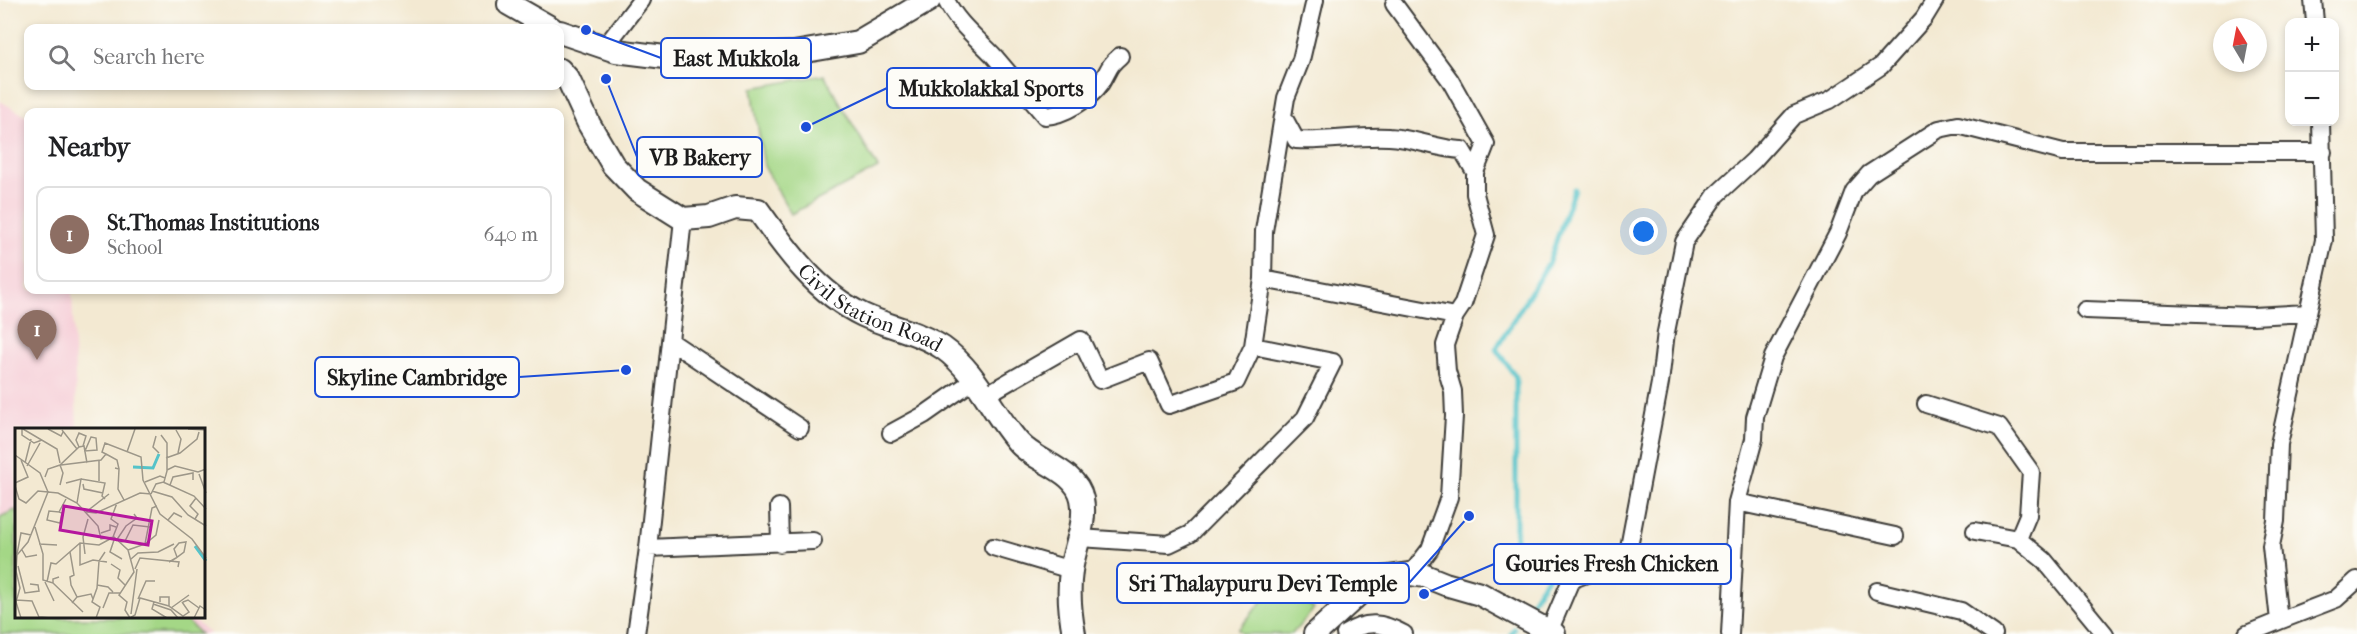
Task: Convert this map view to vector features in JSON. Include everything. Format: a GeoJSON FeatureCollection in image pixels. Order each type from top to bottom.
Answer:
{"type":"FeatureCollection","features":[{"type":"Feature","properties":{"kind":"main road"},"geometry":{"type":"LineString","coordinates":[[564,33],[616,51],[681,59],[794,53],[858,42],[929,0]]}},
{"type":"Feature","properties":{"kind":"main road"},"geometry":{"type":"LineString","coordinates":[[506,2],[523,24]]}},
{"type":"Feature","properties":{"kind":"main road"},"geometry":{"type":"LineString","coordinates":[[506,2],[544,24]]}},
{"type":"Feature","properties":{"kind":"main road"},"geometry":{"type":"LineString","coordinates":[[564,74],[613,165],[637,190],[683,219]]}},
{"type":"Feature","properties":{"kind":"main road","name":"Civil Station Road"},"geometry":{"type":"LineString","coordinates":[[683,219],[709,217],[735,208],[758,210],[806,273],[827,293],[862,315],[913,334],[942,348],[970,373],[1019,444],[1065,475],[1077,487],[1082,500],[1080,538],[1071,570],[1070,598],[1074,634]]}},
{"type":"Feature","properties":{"kind":"main road"},"geometry":{"type":"LineString","coordinates":[[1315,634],[1375,579],[1411,574],[1425,576],[1480,594],[1551,633]]}},
{"type":"Feature","properties":{"kind":"street"},"geometry":{"type":"LineString","coordinates":[[604,46],[641,0]]}},
{"type":"Feature","properties":{"kind":"street"},"geometry":{"type":"LineString","coordinates":[[946,0],[952,12],[992,54],[1045,116],[1055,116],[1077,104],[1100,84],[1109,65],[1120,56]]}},
{"type":"Feature","properties":{"kind":"street"},"geometry":{"type":"LineString","coordinates":[[891,433],[1081,340],[1100,380],[1149,361],[1169,405],[1236,382],[1253,346],[1263,279],[1264,231],[1286,98],[1301,60],[1315,0]]}},
{"type":"Feature","properties":{"kind":"street"},"geometry":{"type":"LineString","coordinates":[[1551,633],[1572,580],[1627,558],[1684,242],[1716,195],[1754,160],[1794,116],[1830,100],[1881,66],[1924,18],[1935,0]]}},
{"type":"Feature","properties":{"kind":"street"},"geometry":{"type":"LineString","coordinates":[[2313,0],[2315,18]]}},
{"type":"Feature","properties":{"kind":"street"},"geometry":{"type":"LineString","coordinates":[[1394,4],[1450,80],[1486,144],[1475,172],[1475,194],[1486,235],[1463,303],[1455,316],[1445,345],[1447,370],[1453,391],[1454,416],[1449,497],[1430,549],[1411,574]]}},
{"type":"Feature","properties":{"kind":"street"},"geometry":{"type":"LineString","coordinates":[[1283,116],[1296,140],[1319,142],[1391,137],[1443,149],[1462,150],[1475,172]]}},
{"type":"Feature","properties":{"kind":"street"},"geometry":{"type":"LineString","coordinates":[[1730,634],[1737,502],[1754,439],[1755,417],[1773,357],[1838,233],[1854,191],[1869,174],[1939,129],[1958,125],[2063,152],[2323,152]]}},
{"type":"Feature","properties":{"kind":"street"},"geometry":{"type":"LineString","coordinates":[[2279,621],[2271,546],[2276,521],[2279,444],[2324,240],[2321,126]]}},
{"type":"Feature","properties":{"kind":"street"},"geometry":{"type":"LineString","coordinates":[[636,634],[648,548],[683,219]]}},
{"type":"Feature","properties":{"kind":"street"},"geometry":{"type":"LineString","coordinates":[[1263,279],[1455,316]]}},
{"type":"Feature","properties":{"kind":"street"},"geometry":{"type":"LineString","coordinates":[[2085,310],[2253,316],[2307,313]]}},
{"type":"Feature","properties":{"kind":"street"},"geometry":{"type":"LineString","coordinates":[[670,341],[800,428]]}},
{"type":"Feature","properties":{"kind":"street"},"geometry":{"type":"LineString","coordinates":[[1080,538],[1168,544],[1190,534],[1305,418],[1333,362],[1253,346]]}},
{"type":"Feature","properties":{"kind":"street"},"geometry":{"type":"LineString","coordinates":[[1926,404],[1999,427],[2031,472],[2028,515],[2018,539]]}},
{"type":"Feature","properties":{"kind":"street"},"geometry":{"type":"LineString","coordinates":[[1737,502],[1895,536]]}},
{"type":"Feature","properties":{"kind":"street"},"geometry":{"type":"LineString","coordinates":[[779,507],[780,544]]}},
{"type":"Feature","properties":{"kind":"street"},"geometry":{"type":"LineString","coordinates":[[1975,531],[2018,539],[2044,560],[2105,634]]}},
{"type":"Feature","properties":{"kind":"street"},"geometry":{"type":"LineString","coordinates":[[648,548],[813,541]]}},
{"type":"Feature","properties":{"kind":"street"},"geometry":{"type":"LineString","coordinates":[[993,547],[1071,570]]}},
{"type":"Feature","properties":{"kind":"street"},"geometry":{"type":"LineString","coordinates":[[2247,634],[2336,599],[2357,580]]}},
{"type":"Feature","properties":{"kind":"street"},"geometry":{"type":"LineString","coordinates":[[1877,591],[1961,611],[1994,634]]}},
{"type":"Feature","properties":{"kind":"street"},"geometry":{"type":"LineString","coordinates":[[1345,634],[1360,625],[1387,625],[1404,634]]}},
{"type":"Feature","properties":{"kind":"shaded area"},"geometry":{"type":"Polygon","coordinates":[[[0,101],[24,115],[24,294],[72,294],[77,428],[15,428],[15,619],[192,619],[210,634],[0,634],[0,101]]]}},
{"type":"Feature","properties":{"kind":"green space"},"geometry":{"type":"Polygon","coordinates":[[[824,75],[878,168],[791,214],[764,166],[752,88],[824,75]]]}},
{"type":"Feature","properties":{"kind":"green space"},"geometry":{"type":"Polygon","coordinates":[[[15,510],[15,619],[185,619],[200,634],[0,634],[0,517],[15,510]]]}},
{"type":"Feature","properties":{"kind":"green space"},"geometry":{"type":"Polygon","coordinates":[[[1280,580],[1314,609],[1292,634],[1243,634],[1238,630],[1280,580]]]}},
{"type":"Feature","properties":{"kind":"waterway"},"geometry":{"type":"LineString","coordinates":[[1530,604],[1552,570],[1516,549],[1516,377],[1496,349],[1549,262],[1574,189]]}},
{"type":"Feature","properties":{"kind":"waterway"},"geometry":{"type":"LineString","coordinates":[[1511,634],[1514,629]]}},
{"type":"Feature","properties":{"kind":"place","name":"East Mukkola"},"geometry":{"type":"Point","coordinates":[586,30]}},
{"type":"Feature","properties":{"kind":"place","name":"VB Bakery"},"geometry":{"type":"Point","coordinates":[606,79]}},
{"type":"Feature","properties":{"kind":"place","name":"Mukkolakkal Sports"},"geometry":{"type":"Point","coordinates":[806,127]}},
{"type":"Feature","properties":{"kind":"place","name":"St.Thomas Institutions"},"geometry":{"type":"Point","coordinates":[37,360]}},
{"type":"Feature","properties":{"kind":"place","name":"Skyline Cambridge"},"geometry":{"type":"Point","coordinates":[626,370]}},
{"type":"Feature","properties":{"kind":"place","name":"Sri Thalaypuru Devi Temple"},"geometry":{"type":"Point","coordinates":[1469,516]}},
{"type":"Feature","properties":{"kind":"place","name":"Gouries Fresh Chicken"},"geometry":{"type":"Point","coordinates":[1424,594]}}]}
